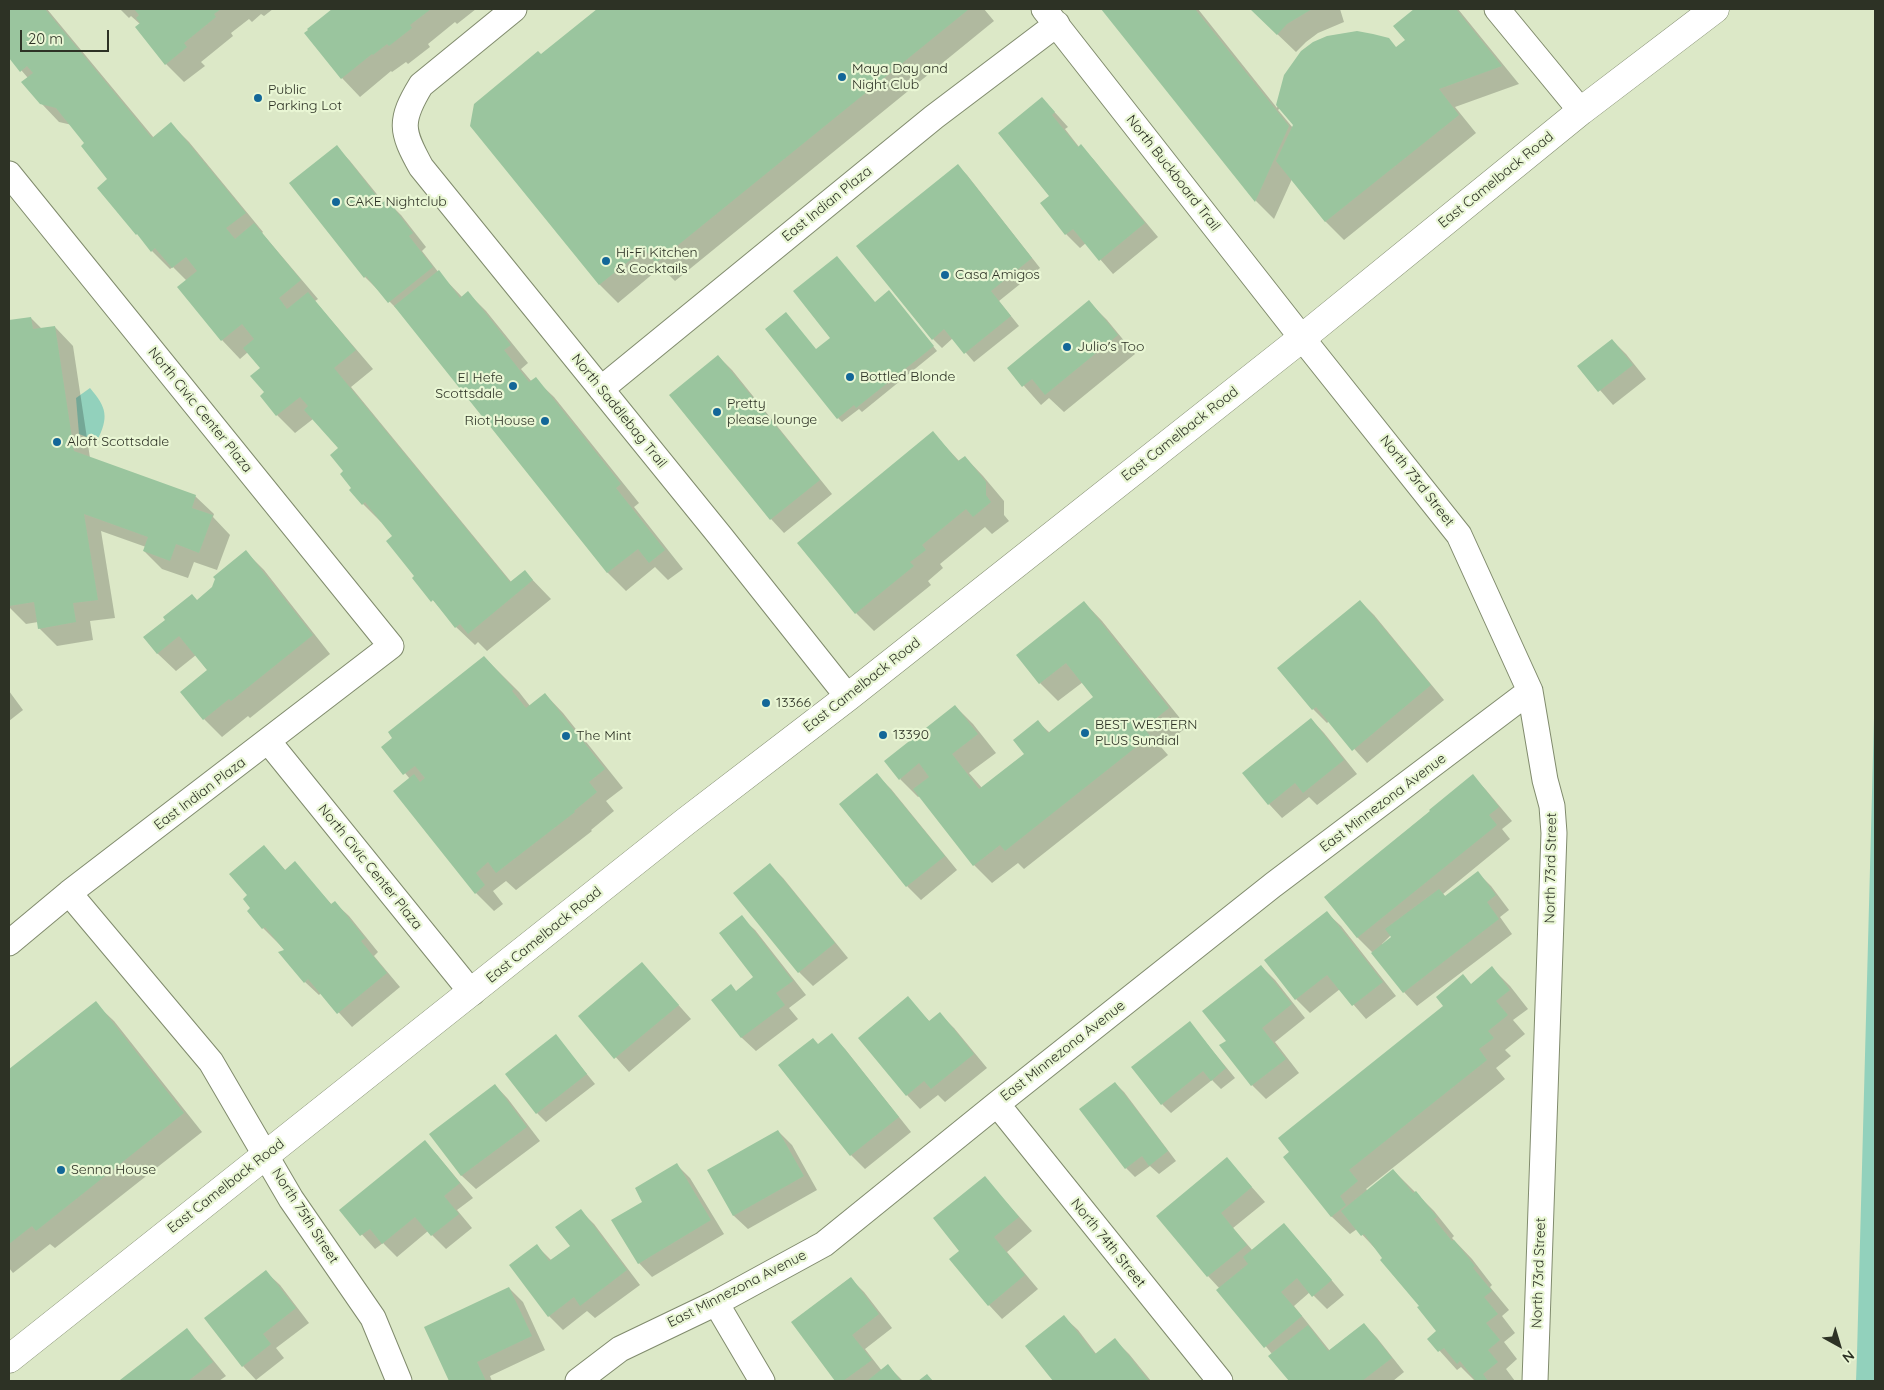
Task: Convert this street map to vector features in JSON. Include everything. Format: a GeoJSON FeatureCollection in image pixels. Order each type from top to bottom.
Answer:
{"type":"FeatureCollection","features":[{"type":"Feature","properties":{"kind":"main road","name":"East Camelback Road"},"geometry":{"type":"LineString","coordinates":[[9,1359],[685,822],[848,697],[1302,338],[1581,111],[1715,9]]}},
{"type":"Feature","properties":{"kind":"street","name":"North Saddlebag Trail"},"geometry":{"type":"LineString","coordinates":[[514,9],[421,85],[404,119],[407,142],[421,168],[848,697]]}},
{"type":"Feature","properties":{"kind":"street"},"geometry":{"type":"LineString","coordinates":[[1497,9],[1581,111]]}},
{"type":"Feature","properties":{"kind":"street","name":"East Indian Plaza"},"geometry":{"type":"LineString","coordinates":[[601,389],[934,117],[1050,17]]}},
{"type":"Feature","properties":{"kind":"street","name":"North Buckboard Trail"},"geometry":{"type":"LineString","coordinates":[[1050,17],[1302,338]]}},
{"type":"Feature","properties":{"kind":"street","name":"North Civic Center Plaza"},"geometry":{"type":"LineString","coordinates":[[9,174],[391,646]]}},
{"type":"Feature","properties":{"kind":"street","name":"North 73rd Street"},"geometry":{"type":"LineString","coordinates":[[1302,338],[1459,534],[1530,692],[1544,780],[1552,806],[1554,833],[1535,1381]]}},
{"type":"Feature","properties":{"kind":"street","name":"East Indian Plaza"},"geometry":{"type":"LineString","coordinates":[[9,942],[391,646]]}},
{"type":"Feature","properties":{"kind":"street","name":"East Minnezona Avenue"},"geometry":{"type":"LineString","coordinates":[[578,1381],[620,1349],[716,1303],[824,1244],[1273,885],[1530,692]]}},
{"type":"Feature","properties":{"kind":"street","name":"North Civic Center Plaza"},"geometry":{"type":"LineString","coordinates":[[268,741],[472,992]]}},
{"type":"Feature","properties":{"kind":"street","name":"North 75th Street"},"geometry":{"type":"LineString","coordinates":[[69,894],[211,1062],[292,1199],[373,1318],[398,1381]]}},
{"type":"Feature","properties":{"kind":"street","name":"North 74th Street"},"geometry":{"type":"LineString","coordinates":[[997,1104],[1220,1381]]}},
{"type":"Feature","properties":{"kind":"street"},"geometry":{"type":"LineString","coordinates":[[716,1303],[762,1381]]}},
{"type":"Feature","properties":{"kind":"water"},"geometry":{"type":"Polygon","coordinates":[[[90,388],[103,407],[105,419],[97,441],[79,434],[76,398],[90,388]]]}},
{"type":"Feature","properties":{"kind":"water"},"geometry":{"type":"Polygon","coordinates":[[[1875,681],[1875,1381],[1856,1381],[1857,1354],[1875,681]]]}},
{"type":"Feature","properties":{"kind":"building"},"geometry":{"type":"Polygon","coordinates":[[[9,9],[45,9],[152,138],[171,122],[246,213],[226,228],[235,239],[254,223],[301,280],[279,298],[287,309],[308,292],[356,350],[334,368],[510,582],[525,570],[533,580],[468,634],[460,624],[455,628],[433,600],[431,602],[412,578],[414,576],[386,541],[392,536],[365,502],[362,505],[349,490],[351,488],[340,474],[343,471],[330,455],[338,448],[304,410],[308,406],[300,397],[276,416],[260,396],[264,392],[250,376],[260,368],[243,348],[254,339],[242,324],[221,341],[177,287],[197,271],[186,257],[172,268],[155,248],[151,252],[97,188],[107,179],[81,146],[84,143],[56,108],[40,104],[21,82],[33,73],[27,66],[20,72],[9,58],[9,9]]]}},
{"type":"Feature","properties":{"kind":"building"},"geometry":{"type":"Polygon","coordinates":[[[134,9],[221,9],[214,14],[216,17],[184,43],[187,47],[165,65],[135,27],[140,23],[136,18],[139,15],[134,9]]]}},
{"type":"Feature","properties":{"kind":"building"},"geometry":{"type":"Polygon","coordinates":[[[332,9],[431,9],[410,25],[412,28],[389,46],[387,44],[372,54],[341,79],[304,33],[332,9]]]}},
{"type":"Feature","properties":{"kind":"building"},"geometry":{"type":"Polygon","coordinates":[[[597,9],[969,9],[656,263],[644,249],[599,285],[470,126],[474,104],[538,51],[541,54],[597,9]]]}},
{"type":"Feature","properties":{"kind":"building"},"geometry":{"type":"Polygon","coordinates":[[[1101,9],[1195,9],[1289,126],[1255,202],[1101,9]]]}},
{"type":"Feature","properties":{"kind":"building"},"geometry":{"type":"Polygon","coordinates":[[[1250,9],[1312,9],[1287,24],[1277,35],[1250,9]]]}},
{"type":"Feature","properties":{"kind":"building"},"geometry":{"type":"Polygon","coordinates":[[[1414,9],[1456,9],[1502,66],[1439,89],[1459,115],[1325,222],[1276,161],[1293,125],[1276,105],[1284,75],[1301,51],[1313,42],[1327,36],[1357,31],[1389,38],[1396,47],[1405,40],[1393,26],[1414,9]]]}},
{"type":"Feature","properties":{"kind":"building"},"geometry":{"type":"Polygon","coordinates":[[[1042,97],[1055,112],[1052,115],[1078,147],[1081,144],[1145,223],[1099,261],[1073,229],[1065,235],[1040,203],[1049,196],[998,133],[1042,97]]]}},
{"type":"Feature","properties":{"kind":"building"},"geometry":{"type":"Polygon","coordinates":[[[337,145],[382,203],[387,199],[413,233],[409,236],[433,267],[388,303],[366,276],[364,278],[289,183],[337,145]]]}},
{"type":"Feature","properties":{"kind":"building","name":"Casa Amigos"},"geometry":{"type":"Polygon","coordinates":[[[958,164],[1032,258],[991,291],[1011,316],[964,354],[944,329],[932,340],[856,246],[958,164]]]}},
{"type":"Feature","properties":{"kind":"building","name":"Bottled Blonde"},"geometry":{"type":"Polygon","coordinates":[[[837,256],[875,302],[889,290],[934,346],[856,408],[854,405],[837,419],[765,329],[786,312],[816,349],[830,338],[793,291],[837,256]]]}},
{"type":"Feature","properties":{"kind":"building"},"geometry":{"type":"Polygon","coordinates":[[[439,270],[460,298],[468,291],[511,345],[504,350],[529,382],[536,377],[621,484],[616,488],[665,550],[649,563],[638,549],[607,573],[394,306],[439,270]]]}},
{"type":"Feature","properties":{"kind":"building","name":"Julio's Too"},"geometry":{"type":"Polygon","coordinates":[[[1089,300],[1118,335],[1045,395],[1032,379],[1022,387],[1007,368],[1089,300]]]}},
{"type":"Feature","properties":{"kind":"building"},"geometry":{"type":"Polygon","coordinates":[[[31,317],[33,329],[55,326],[74,451],[196,495],[192,508],[213,515],[199,553],[176,544],[170,561],[143,551],[148,537],[84,514],[98,600],[73,603],[76,622],[38,629],[34,602],[9,606],[9,320],[31,317]]]}},
{"type":"Feature","properties":{"kind":"building"},"geometry":{"type":"Polygon","coordinates":[[[1612,339],[1633,365],[1598,392],[1577,366],[1612,339]]]}},
{"type":"Feature","properties":{"kind":"building"},"geometry":{"type":"Polygon","coordinates":[[[718,355],[820,480],[770,520],[669,395],[718,355]]]}},
{"type":"Feature","properties":{"kind":"building"},"geometry":{"type":"Polygon","coordinates":[[[933,431],[958,461],[965,456],[986,482],[986,495],[991,502],[973,517],[966,509],[922,545],[926,550],[910,562],[914,566],[855,614],[797,543],[933,431]]]}},
{"type":"Feature","properties":{"kind":"building"},"geometry":{"type":"Polygon","coordinates":[[[246,550],[313,635],[231,701],[229,699],[203,720],[180,692],[207,670],[179,636],[157,654],[143,637],[165,620],[163,617],[192,594],[197,600],[212,587],[215,579],[213,577],[246,550]]]}},
{"type":"Feature","properties":{"kind":"building"},"geometry":{"type":"Polygon","coordinates":[[[1360,600],[1431,685],[1352,751],[1316,707],[1312,710],[1277,668],[1360,600]]]}},
{"type":"Feature","properties":{"kind":"building","name":"BEST WESTERN PLUS Sundial"},"geometry":{"type":"Polygon","coordinates":[[[1084,601],[1169,708],[1144,728],[1150,736],[1005,851],[1000,845],[973,866],[913,789],[929,777],[919,763],[899,780],[884,761],[955,705],[978,734],[952,754],[979,789],[1024,754],[1013,740],[1038,720],[1048,733],[1093,697],[1066,663],[1039,684],[1016,655],[1084,601]]]}},
{"type":"Feature","properties":{"kind":"building"},"geometry":{"type":"Polygon","coordinates":[[[484,656],[514,689],[512,691],[526,708],[545,693],[605,769],[589,782],[597,792],[575,812],[496,873],[488,862],[476,873],[485,885],[475,894],[393,791],[414,774],[420,782],[425,778],[415,766],[403,775],[381,747],[392,738],[388,732],[484,656]]]}},
{"type":"Feature","properties":{"kind":"building"},"geometry":{"type":"Polygon","coordinates":[[[1311,718],[1344,760],[1303,793],[1295,783],[1268,805],[1242,773],[1311,718]]]}},
{"type":"Feature","properties":{"kind":"building"},"geometry":{"type":"Polygon","coordinates":[[[877,773],[945,856],[906,887],[839,804],[877,773]]]}},
{"type":"Feature","properties":{"kind":"building"},"geometry":{"type":"Polygon","coordinates":[[[1473,774],[1499,807],[1489,815],[1497,825],[1357,938],[1324,897],[1473,774]]]}},
{"type":"Feature","properties":{"kind":"building"},"geometry":{"type":"Polygon","coordinates":[[[264,845],[285,870],[295,861],[331,904],[335,901],[365,938],[361,941],[387,973],[337,1014],[308,979],[304,983],[278,952],[284,950],[265,927],[262,929],[247,911],[250,908],[243,899],[247,895],[229,874],[264,845]]]}},
{"type":"Feature","properties":{"kind":"building"},"geometry":{"type":"Polygon","coordinates":[[[770,863],[835,943],[798,973],[733,893],[770,863]]]}},
{"type":"Feature","properties":{"kind":"building"},"geometry":{"type":"Polygon","coordinates":[[[1478,871],[1496,895],[1487,902],[1499,919],[1403,993],[1371,953],[1391,937],[1385,929],[1439,889],[1445,896],[1478,871]]]}},
{"type":"Feature","properties":{"kind":"building"},"geometry":{"type":"Polygon","coordinates":[[[1327,911],[1383,982],[1352,1006],[1327,975],[1295,1000],[1264,960],[1327,911]]]}},
{"type":"Feature","properties":{"kind":"building"},"geometry":{"type":"Polygon","coordinates":[[[742,915],[793,981],[776,993],[785,1005],[741,1038],[711,1000],[731,984],[736,991],[753,977],[719,933],[742,915]]]}},
{"type":"Feature","properties":{"kind":"building"},"geometry":{"type":"Polygon","coordinates":[[[642,962],[679,1005],[614,1059],[578,1016],[642,962]]]}},
{"type":"Feature","properties":{"kind":"building"},"geometry":{"type":"Polygon","coordinates":[[[1261,965],[1292,1004],[1262,1028],[1286,1059],[1251,1086],[1219,1045],[1226,1041],[1202,1011],[1261,965]]]}},
{"type":"Feature","properties":{"kind":"building"},"geometry":{"type":"Polygon","coordinates":[[[1492,966],[1510,990],[1496,1001],[1508,1015],[1488,1031],[1494,1038],[1479,1049],[1487,1060],[1349,1170],[1358,1181],[1340,1196],[1346,1205],[1331,1217],[1283,1157],[1289,1152],[1278,1138],[1443,1006],[1436,997],[1463,974],[1471,984],[1492,966]]]}},
{"type":"Feature","properties":{"kind":"building"},"geometry":{"type":"Polygon","coordinates":[[[908,996],[929,1021],[940,1012],[974,1054],[931,1089],[924,1081],[906,1096],[858,1038],[908,996]]]}},
{"type":"Feature","properties":{"kind":"building","name":"Senna House"},"geometry":{"type":"Polygon","coordinates":[[[96,1001],[184,1113],[36,1231],[32,1226],[9,1244],[9,1069],[96,1001]]]}},
{"type":"Feature","properties":{"kind":"building"},"geometry":{"type":"Polygon","coordinates":[[[1190,1021],[1226,1068],[1211,1081],[1203,1071],[1161,1105],[1131,1067],[1190,1021]]]}},
{"type":"Feature","properties":{"kind":"building"},"geometry":{"type":"Polygon","coordinates":[[[832,1033],[899,1117],[850,1156],[778,1065],[813,1038],[818,1044],[832,1033]]]}},
{"type":"Feature","properties":{"kind":"building"},"geometry":{"type":"Polygon","coordinates":[[[556,1034],[587,1074],[536,1114],[505,1074],[556,1034]]]}},
{"type":"Feature","properties":{"kind":"building"},"geometry":{"type":"Polygon","coordinates":[[[1115,1082],[1168,1151],[1149,1166],[1142,1156],[1125,1169],[1079,1109],[1115,1082]]]}},
{"type":"Feature","properties":{"kind":"building"},"geometry":{"type":"Polygon","coordinates":[[[495,1084],[527,1127],[461,1176],[429,1134],[495,1084]]]}},
{"type":"Feature","properties":{"kind":"building"},"geometry":{"type":"Polygon","coordinates":[[[778,1130],[804,1176],[733,1216],[707,1170],[778,1130]]]}},
{"type":"Feature","properties":{"kind":"building"},"geometry":{"type":"Polygon","coordinates":[[[425,1140],[460,1183],[444,1196],[459,1214],[431,1236],[415,1217],[382,1244],[370,1229],[360,1236],[339,1210],[425,1140]]]}},
{"type":"Feature","properties":{"kind":"building"},"geometry":{"type":"Polygon","coordinates":[[[1227,1157],[1252,1187],[1221,1213],[1247,1245],[1207,1277],[1156,1216],[1227,1157]]]}},
{"type":"Feature","properties":{"kind":"building"},"geometry":{"type":"Polygon","coordinates":[[[677,1163],[711,1220],[638,1264],[611,1220],[642,1202],[635,1188],[677,1163]]]}},
{"type":"Feature","properties":{"kind":"building"},"geometry":{"type":"Polygon","coordinates":[[[1393,1169],[1413,1193],[1416,1191],[1437,1217],[1434,1219],[1475,1266],[1473,1268],[1492,1291],[1484,1297],[1498,1314],[1486,1323],[1500,1340],[1488,1350],[1498,1362],[1483,1374],[1488,1381],[1476,1381],[1460,1361],[1457,1364],[1444,1348],[1438,1352],[1427,1339],[1436,1331],[1417,1307],[1419,1306],[1380,1260],[1382,1258],[1364,1234],[1361,1236],[1341,1211],[1393,1169]]]}},
{"type":"Feature","properties":{"kind":"building"},"geometry":{"type":"Polygon","coordinates":[[[985,1176],[1019,1217],[994,1237],[1025,1275],[988,1306],[949,1259],[959,1251],[933,1218],[985,1176]]]}},
{"type":"Feature","properties":{"kind":"building"},"geometry":{"type":"Polygon","coordinates":[[[581,1209],[627,1270],[580,1306],[574,1297],[548,1317],[509,1265],[537,1244],[549,1261],[570,1246],[555,1227],[581,1209]]]}},
{"type":"Feature","properties":{"kind":"building"},"geometry":{"type":"Polygon","coordinates":[[[1284,1223],[1332,1280],[1312,1297],[1297,1278],[1281,1292],[1302,1316],[1264,1348],[1216,1290],[1248,1264],[1243,1257],[1284,1223]]]}},
{"type":"Feature","properties":{"kind":"building"},"geometry":{"type":"Polygon","coordinates":[[[266,1270],[296,1308],[263,1334],[271,1344],[242,1367],[204,1318],[266,1270]]]}},
{"type":"Feature","properties":{"kind":"building"},"geometry":{"type":"Polygon","coordinates":[[[851,1277],[879,1314],[852,1335],[872,1360],[843,1381],[835,1381],[791,1322],[851,1277]]]}},
{"type":"Feature","properties":{"kind":"building"},"geometry":{"type":"Polygon","coordinates":[[[509,1287],[532,1336],[477,1362],[486,1381],[449,1381],[424,1327],[509,1287]]]}},
{"type":"Feature","properties":{"kind":"building"},"geometry":{"type":"Polygon","coordinates":[[[1064,1315],[1095,1354],[1115,1338],[1149,1381],[1053,1381],[1025,1346],[1064,1315]]]}},
{"type":"Feature","properties":{"kind":"building"},"geometry":{"type":"Polygon","coordinates":[[[1364,1323],[1392,1358],[1362,1381],[1289,1381],[1268,1356],[1308,1325],[1328,1351],[1364,1323]]]}},
{"type":"Feature","properties":{"kind":"building"},"geometry":{"type":"Polygon","coordinates":[[[187,1328],[213,1362],[188,1381],[120,1380],[187,1328]]]}},
{"type":"Feature","properties":{"kind":"building"},"geometry":{"type":"Polygon","coordinates":[[[888,1364],[901,1381],[867,1381],[888,1364]]]}},
{"type":"Feature","properties":{"kind":"building"},"geometry":{"type":"Polygon","coordinates":[[[927,1374],[933,1381],[918,1381],[927,1374]]]}},
{"type":"Feature","properties":{"kind":"place","name":"Maya Day and Night Club"},"geometry":{"type":"Point","coordinates":[842,77]}},
{"type":"Feature","properties":{"kind":"place","name":"Public Parking Lot"},"geometry":{"type":"Point","coordinates":[258,98]}},
{"type":"Feature","properties":{"kind":"place","name":"CAKE Nightclub"},"geometry":{"type":"Point","coordinates":[336,202]}},
{"type":"Feature","properties":{"kind":"place","name":"Hi-Fi Kitchen & Cocktails"},"geometry":{"type":"Point","coordinates":[606,261]}},
{"type":"Feature","properties":{"kind":"place","name":"Casa Amigos"},"geometry":{"type":"Point","coordinates":[945,275]}},
{"type":"Feature","properties":{"kind":"place","name":"Julio's Too"},"geometry":{"type":"Point","coordinates":[1067,347]}},
{"type":"Feature","properties":{"kind":"place","name":"Bottled Blonde"},"geometry":{"type":"Point","coordinates":[850,377]}},
{"type":"Feature","properties":{"kind":"place","name":"El Hefe Scottsdale"},"geometry":{"type":"Point","coordinates":[513,386]}},
{"type":"Feature","properties":{"kind":"place","name":"Pretty please lounge"},"geometry":{"type":"Point","coordinates":[717,412]}},
{"type":"Feature","properties":{"kind":"place","name":"Riot House"},"geometry":{"type":"Point","coordinates":[545,421]}},
{"type":"Feature","properties":{"kind":"place","name":"Aloft Scottsdale"},"geometry":{"type":"Point","coordinates":[57,442]}},
{"type":"Feature","properties":{"kind":"place","name":"13366"},"geometry":{"type":"Point","coordinates":[766,703]}},
{"type":"Feature","properties":{"kind":"place","name":"BEST WESTERN PLUS Sundial"},"geometry":{"type":"Point","coordinates":[1085,733]}},
{"type":"Feature","properties":{"kind":"place","name":"13390"},"geometry":{"type":"Point","coordinates":[883,735]}},
{"type":"Feature","properties":{"kind":"place","name":"The Mint"},"geometry":{"type":"Point","coordinates":[566,736]}},
{"type":"Feature","properties":{"kind":"place","name":"Senna House"},"geometry":{"type":"Point","coordinates":[61,1170]}}]}
